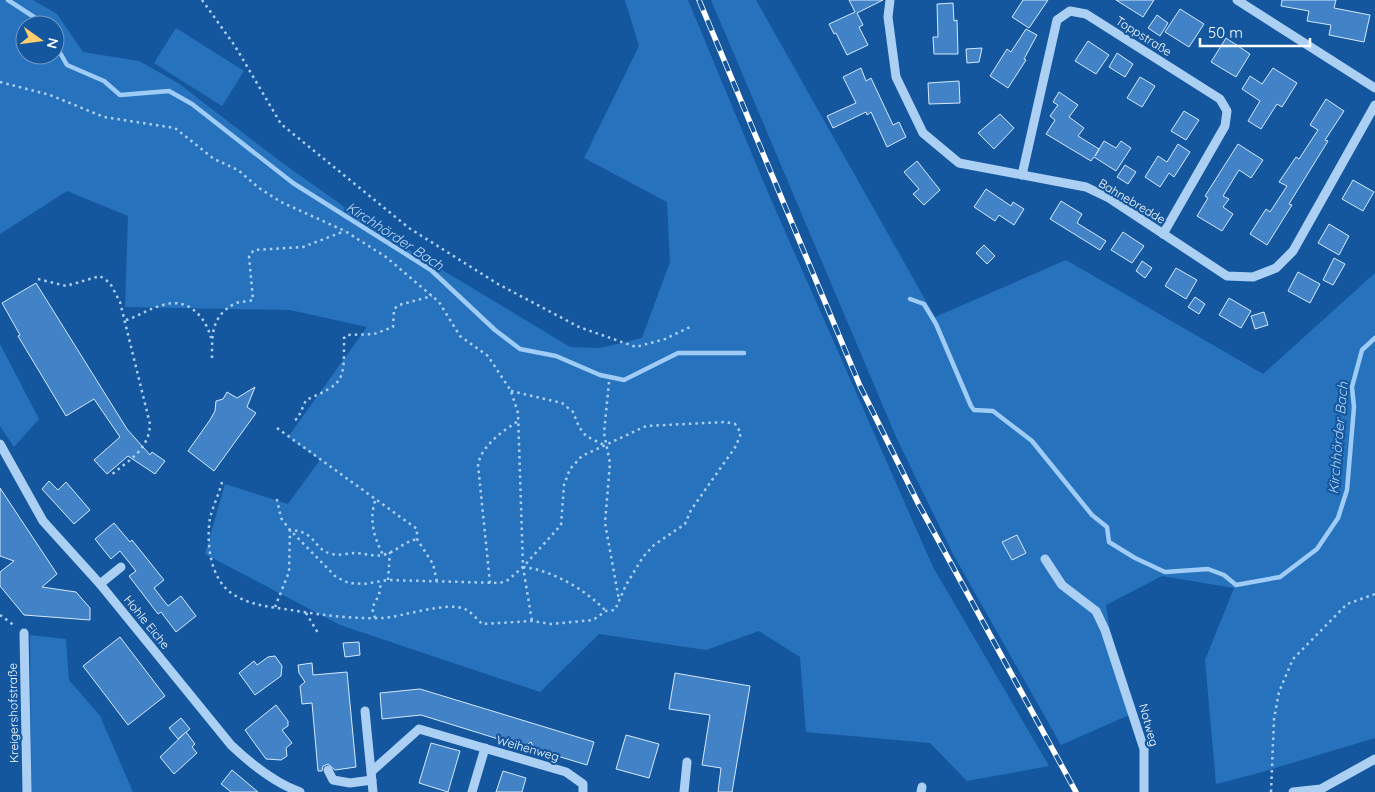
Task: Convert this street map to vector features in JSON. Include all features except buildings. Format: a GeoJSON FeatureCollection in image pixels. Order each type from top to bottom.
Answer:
{"type":"FeatureCollection","features":[{"type":"Feature","properties":{"kind":"street","name":"Bahnebredde"},"geometry":{"type":"LineString","coordinates":[[890,0],[888,17],[896,77],[923,133],[959,163],[1086,187],[1109,198],[1227,276],[1253,277],[1276,268],[1293,251],[1375,105]]}},
{"type":"Feature","properties":{"kind":"street"},"geometry":{"type":"LineString","coordinates":[[1237,0],[1375,88]]}},
{"type":"Feature","properties":{"kind":"street","name":"Toppstraße"},"geometry":{"type":"LineString","coordinates":[[1022,175],[1058,20],[1070,11],[1086,14],[1220,99],[1227,110],[1225,126],[1163,234]]}},
{"type":"Feature","properties":{"kind":"street","name":"Hohle Eiche"},"geometry":{"type":"LineString","coordinates":[[0,444],[43,521],[100,584],[231,745],[245,758],[287,787],[300,792]]}},
{"type":"Feature","properties":{"kind":"street","name":"Notweg"},"geometry":{"type":"LineString","coordinates":[[1045,559],[1062,585],[1096,611],[1118,666],[1144,749],[1144,792]]}},
{"type":"Feature","properties":{"kind":"street"},"geometry":{"type":"LineString","coordinates":[[100,584],[121,566]]}},
{"type":"Feature","properties":{"kind":"street","name":"Kreigershofstraße"},"geometry":{"type":"LineString","coordinates":[[24,633],[27,792]]}},
{"type":"Feature","properties":{"kind":"street"},"geometry":{"type":"LineString","coordinates":[[365,711],[373,792]]}},
{"type":"Feature","properties":{"kind":"street","name":"Weihenweg"},"geometry":{"type":"LineString","coordinates":[[372,776],[419,729],[566,772],[582,784],[583,792]]}},
{"type":"Feature","properties":{"kind":"street","name":"Weihenweg"},"geometry":{"type":"LineString","coordinates":[[472,792],[485,748]]}},
{"type":"Feature","properties":{"kind":"street"},"geometry":{"type":"LineString","coordinates":[[1293,792],[1321,789],[1375,759]]}},
{"type":"Feature","properties":{"kind":"street"},"geometry":{"type":"LineString","coordinates":[[684,792],[687,762]]}},
{"type":"Feature","properties":{"kind":"street"},"geometry":{"type":"LineString","coordinates":[[328,770],[333,780],[341,783],[372,776]]}},
{"type":"Feature","properties":{"kind":"path"},"geometry":{"type":"LineString","coordinates":[[202,0],[235,46],[280,124],[409,228],[498,284],[579,327],[636,347],[665,339],[690,327]]}},
{"type":"Feature","properties":{"kind":"path"},"geometry":{"type":"LineString","coordinates":[[0,82],[50,95],[104,117],[175,128],[214,159],[238,170],[258,188],[281,202],[345,231],[386,257],[439,302],[460,336],[488,356],[512,391],[518,421],[523,567],[532,621]]}},
{"type":"Feature","properties":{"kind":"path"},"geometry":{"type":"LineString","coordinates":[[212,358],[212,332],[222,313],[236,303],[253,300],[249,256],[254,250],[304,247],[345,231]]}},
{"type":"Feature","properties":{"kind":"path"},"geometry":{"type":"LineString","coordinates":[[38,279],[66,286],[100,276],[110,284],[120,302],[126,320],[150,424],[146,445],[110,476]]}},
{"type":"Feature","properties":{"kind":"path"},"geometry":{"type":"LineString","coordinates":[[295,420],[306,400],[335,387],[341,380],[344,338],[347,335],[374,334],[393,326],[394,309],[398,305],[432,296]]}},
{"type":"Feature","properties":{"kind":"path"},"geometry":{"type":"LineString","coordinates":[[126,320],[163,305],[187,305],[199,314],[207,325],[212,345]]}},
{"type":"Feature","properties":{"kind":"path"},"geometry":{"type":"LineString","coordinates":[[609,382],[604,433],[610,464],[605,523],[619,601]]}},
{"type":"Feature","properties":{"kind":"path"},"geometry":{"type":"LineString","coordinates":[[512,391],[562,402],[573,412],[586,436],[607,446]]}},
{"type":"Feature","properties":{"kind":"path"},"geometry":{"type":"LineString","coordinates":[[490,583],[478,465],[479,455],[504,430],[518,421]]}},
{"type":"Feature","properties":{"kind":"path"},"geometry":{"type":"LineString","coordinates":[[222,482],[210,518],[210,550],[215,572],[223,587],[235,596],[254,604],[306,613],[355,618],[375,618],[454,608],[464,609],[482,624],[532,621],[551,624],[594,620],[606,611],[615,610],[626,585],[643,557],[654,545],[685,524],[690,510],[736,446],[741,433],[735,424],[725,422],[646,426],[607,446],[582,456],[570,469],[564,486],[561,525],[523,567],[508,580],[490,583],[388,580],[364,584],[348,583],[336,577],[290,530],[281,518],[276,495]]}},
{"type":"Feature","properties":{"kind":"path"},"geometry":{"type":"LineString","coordinates":[[277,428],[416,529],[417,539],[433,564],[437,582]]}},
{"type":"Feature","properties":{"kind":"path"},"geometry":{"type":"LineString","coordinates":[[376,500],[372,520],[373,536],[383,555]]}},
{"type":"Feature","properties":{"kind":"path"},"geometry":{"type":"LineString","coordinates":[[290,530],[302,530],[322,549],[332,554],[358,553],[383,555],[405,542],[417,539]]}},
{"type":"Feature","properties":{"kind":"path"},"geometry":{"type":"LineString","coordinates":[[275,607],[289,572],[290,530]]}},
{"type":"Feature","properties":{"kind":"path"},"geometry":{"type":"LineString","coordinates":[[388,580],[390,552]]}},
{"type":"Feature","properties":{"kind":"path"},"geometry":{"type":"LineString","coordinates":[[523,567],[537,568],[551,574],[597,601],[606,611]]}},
{"type":"Feature","properties":{"kind":"path"},"geometry":{"type":"LineString","coordinates":[[375,618],[372,608],[379,595],[382,582]]}},
{"type":"Feature","properties":{"kind":"path"},"geometry":{"type":"LineString","coordinates":[[1271,792],[1274,719],[1279,692],[1294,659],[1347,604],[1375,594]]}},
{"type":"Feature","properties":{"kind":"path"},"geometry":{"type":"LineString","coordinates":[[306,613],[318,632]]}},
{"type":"Feature","properties":{"kind":"path"},"geometry":{"type":"LineString","coordinates":[[0,615],[24,633]]}},
{"type":"Feature","properties":{"kind":"shaded area"},"geometry":{"type":"Polygon","coordinates":[[[0,0],[33,0],[58,15],[15,15],[15,65],[65,65],[65,26],[83,52],[139,61],[178,83],[281,162],[381,233],[570,347],[600,348],[642,338],[670,262],[667,202],[584,158],[639,46],[625,0],[688,0],[769,195],[933,567],[1049,766],[967,781],[930,743],[806,732],[800,657],[759,631],[706,650],[599,634],[540,692],[340,625],[205,554],[225,484],[288,504],[320,460],[288,437],[367,327],[290,310],[125,307],[128,216],[67,191],[0,234],[0,0]]]}},
{"type":"Feature","properties":{"kind":"shaded area"},"geometry":{"type":"Polygon","coordinates":[[[711,0],[756,0],[935,317],[1066,260],[1263,374],[1375,273],[1375,738],[1216,784],[1205,660],[1234,588],[1162,576],[1106,605],[1115,665],[1129,715],[1061,745],[953,554],[897,439],[711,0]]]}},
{"type":"Feature","properties":{"kind":"shaded area"},"geometry":{"type":"Polygon","coordinates":[[[176,28],[244,71],[222,106],[154,63],[176,28]]]}},
{"type":"Feature","properties":{"kind":"shaded area"},"geometry":{"type":"Polygon","coordinates":[[[0,344],[39,419],[14,447],[0,426],[0,344]]]}},
{"type":"Feature","properties":{"kind":"shaded area"},"geometry":{"type":"Polygon","coordinates":[[[30,635],[66,639],[69,680],[100,716],[133,792],[31,792],[30,635]]]}},
{"type":"Feature","properties":{"kind":"waterway","name":"Kirchhörder Bach"},"geometry":{"type":"LineString","coordinates":[[8,0],[31,15]]}},
{"type":"Feature","properties":{"kind":"waterway","name":"Kirchhörder Bach"},"geometry":{"type":"LineString","coordinates":[[65,62],[67,65],[104,81],[120,95],[169,91],[192,104],[293,183],[431,270],[495,330],[520,349],[556,356],[600,375],[624,380],[678,353],[744,353]]}},
{"type":"Feature","properties":{"kind":"waterway","name":"Kirchhörder Bach"},"geometry":{"type":"LineString","coordinates":[[910,299],[924,304],[936,324],[974,410],[993,411],[1032,441],[1092,515],[1107,527],[1109,542],[1135,558],[1165,572],[1208,569],[1224,575],[1236,585],[1280,577],[1317,549],[1338,518],[1347,490],[1354,407],[1352,387],[1362,350],[1375,338]]}},
{"type":"Feature","properties":{"kind":"railway"},"geometry":{"type":"LineString","coordinates":[[699,0],[860,386],[919,505],[1076,792]]}}]}
